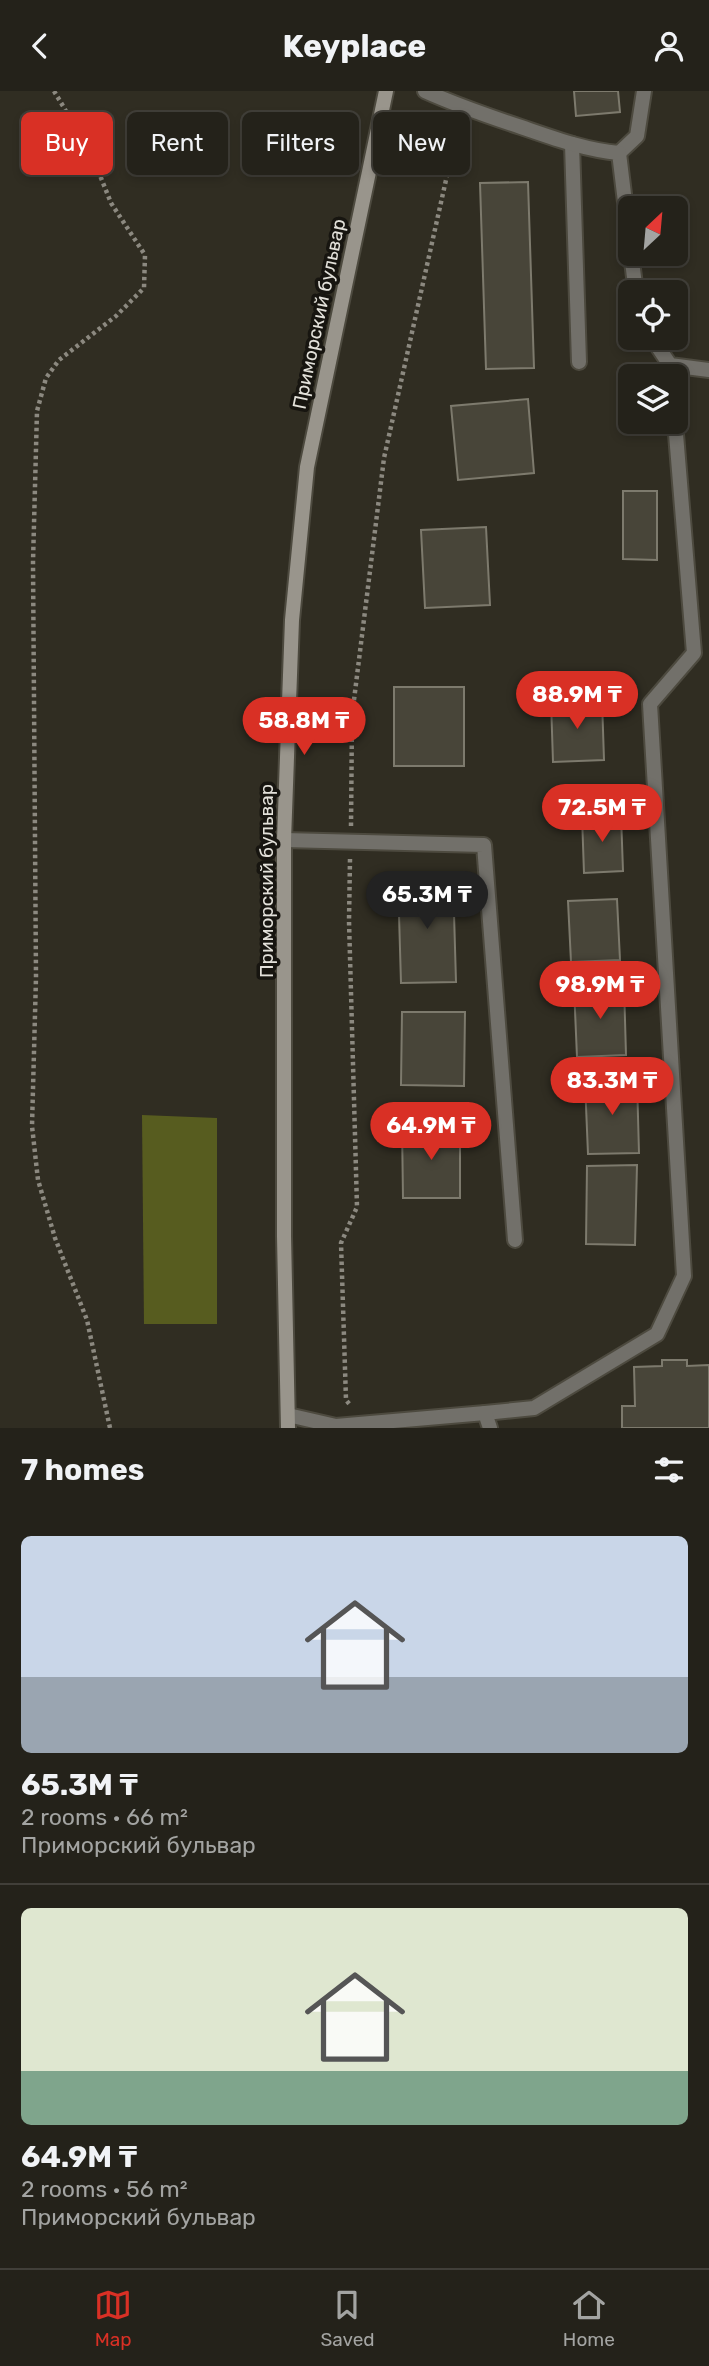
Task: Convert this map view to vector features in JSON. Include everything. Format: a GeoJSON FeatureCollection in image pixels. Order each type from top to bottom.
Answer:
{"type":"FeatureCollection","features":[{"type":"Feature","properties":{"kind":"street","name":"Приморский бульвар"},"geometry":{"type":"LineString","coordinates":[[288,1422],[284,1223],[284,840],[292,620],[307,467],[386,91]]}},
{"type":"Feature","properties":{"kind":"street"},"geometry":{"type":"LineString","coordinates":[[425,91],[572,144],[619,153]]}},
{"type":"Feature","properties":{"kind":"street"},"geometry":{"type":"LineString","coordinates":[[619,153],[636,136],[644,91]]}},
{"type":"Feature","properties":{"kind":"street"},"geometry":{"type":"LineString","coordinates":[[572,144],[579,362]]}},
{"type":"Feature","properties":{"kind":"street"},"geometry":{"type":"LineString","coordinates":[[619,153],[624,196]]}},
{"type":"Feature","properties":{"kind":"street"},"geometry":{"type":"LineString","coordinates":[[688,370],[709,370]]}},
{"type":"Feature","properties":{"kind":"street"},"geometry":{"type":"LineString","coordinates":[[288,1422],[336,1427],[534,1408],[657,1334],[684,1276],[650,704],[694,653],[676,434]]}},
{"type":"Feature","properties":{"kind":"street"},"geometry":{"type":"LineString","coordinates":[[284,840],[484,845],[515,1240]]}},
{"type":"Feature","properties":{"kind":"street"},"geometry":{"type":"LineString","coordinates":[[485,1413],[490,1428]]}},
{"type":"Feature","properties":{"kind":"path"},"geometry":{"type":"LineString","coordinates":[[54,91],[90,153],[111,203],[145,255],[144,288],[116,316],[59,360],[46,378],[37,411],[33,562],[36,977],[32,1126],[38,1180],[55,1238],[87,1320],[110,1428]]}},
{"type":"Feature","properties":{"kind":"path"},"geometry":{"type":"LineString","coordinates":[[364,1423],[346,1400],[341,1243],[357,1207],[349,921],[352,716],[384,458],[448,171],[455,104]]}},
{"type":"Feature","properties":{"kind":"green space"},"geometry":{"type":"Polygon","coordinates":[[[142,1115],[217,1118],[217,1324],[144,1324],[142,1115]]]}},
{"type":"Feature","properties":{"kind":"building"},"geometry":{"type":"Polygon","coordinates":[[[574,91],[618,91],[620,112],[576,116],[574,91]]]}},
{"type":"Feature","properties":{"kind":"building"},"geometry":{"type":"Polygon","coordinates":[[[528,182],[534,368],[486,369],[480,183],[528,182]]]}},
{"type":"Feature","properties":{"kind":"building"},"geometry":{"type":"Polygon","coordinates":[[[528,399],[534,473],[458,480],[451,406],[528,399]]]}},
{"type":"Feature","properties":{"kind":"building"},"geometry":{"type":"Polygon","coordinates":[[[623,491],[657,491],[657,560],[623,559],[623,491]]]}},
{"type":"Feature","properties":{"kind":"building"},"geometry":{"type":"Polygon","coordinates":[[[486,527],[490,605],[425,608],[421,530],[486,527]]]}},
{"type":"Feature","properties":{"kind":"building"},"geometry":{"type":"Polygon","coordinates":[[[394,687],[464,687],[464,766],[394,766],[394,687]]]}},
{"type":"Feature","properties":{"kind":"building"},"geometry":{"type":"Polygon","coordinates":[[[602,700],[604,760],[553,762],[551,701],[602,700]]]}},
{"type":"Feature","properties":{"kind":"building"},"geometry":{"type":"Polygon","coordinates":[[[621,815],[623,871],[584,873],[582,816],[621,815]]]}},
{"type":"Feature","properties":{"kind":"building"},"geometry":{"type":"Polygon","coordinates":[[[453,879],[456,982],[401,983],[398,880],[453,879]]]}},
{"type":"Feature","properties":{"kind":"building"},"geometry":{"type":"Polygon","coordinates":[[[617,899],[620,960],[571,962],[568,901],[617,899]]]}},
{"type":"Feature","properties":{"kind":"building"},"geometry":{"type":"Polygon","coordinates":[[[624,985],[626,1055],[577,1057],[574,987],[624,985]]]}},
{"type":"Feature","properties":{"kind":"building"},"geometry":{"type":"Polygon","coordinates":[[[402,1012],[465,1012],[464,1086],[401,1085],[402,1012]]]}},
{"type":"Feature","properties":{"kind":"building"},"geometry":{"type":"Polygon","coordinates":[[[637,1080],[639,1153],[588,1154],[585,1082],[637,1080]]]}},
{"type":"Feature","properties":{"kind":"building"},"geometry":{"type":"Polygon","coordinates":[[[402,1126],[460,1126],[460,1198],[403,1198],[402,1126]]]}},
{"type":"Feature","properties":{"kind":"building"},"geometry":{"type":"Polygon","coordinates":[[[637,1165],[635,1245],[586,1244],[587,1166],[637,1165]]]}},
{"type":"Feature","properties":{"kind":"building"},"geometry":{"type":"Polygon","coordinates":[[[662,1360],[687,1360],[687,1366],[709,1365],[709,1428],[622,1428],[622,1406],[635,1406],[634,1367],[662,1366],[662,1360]]]}}]}
